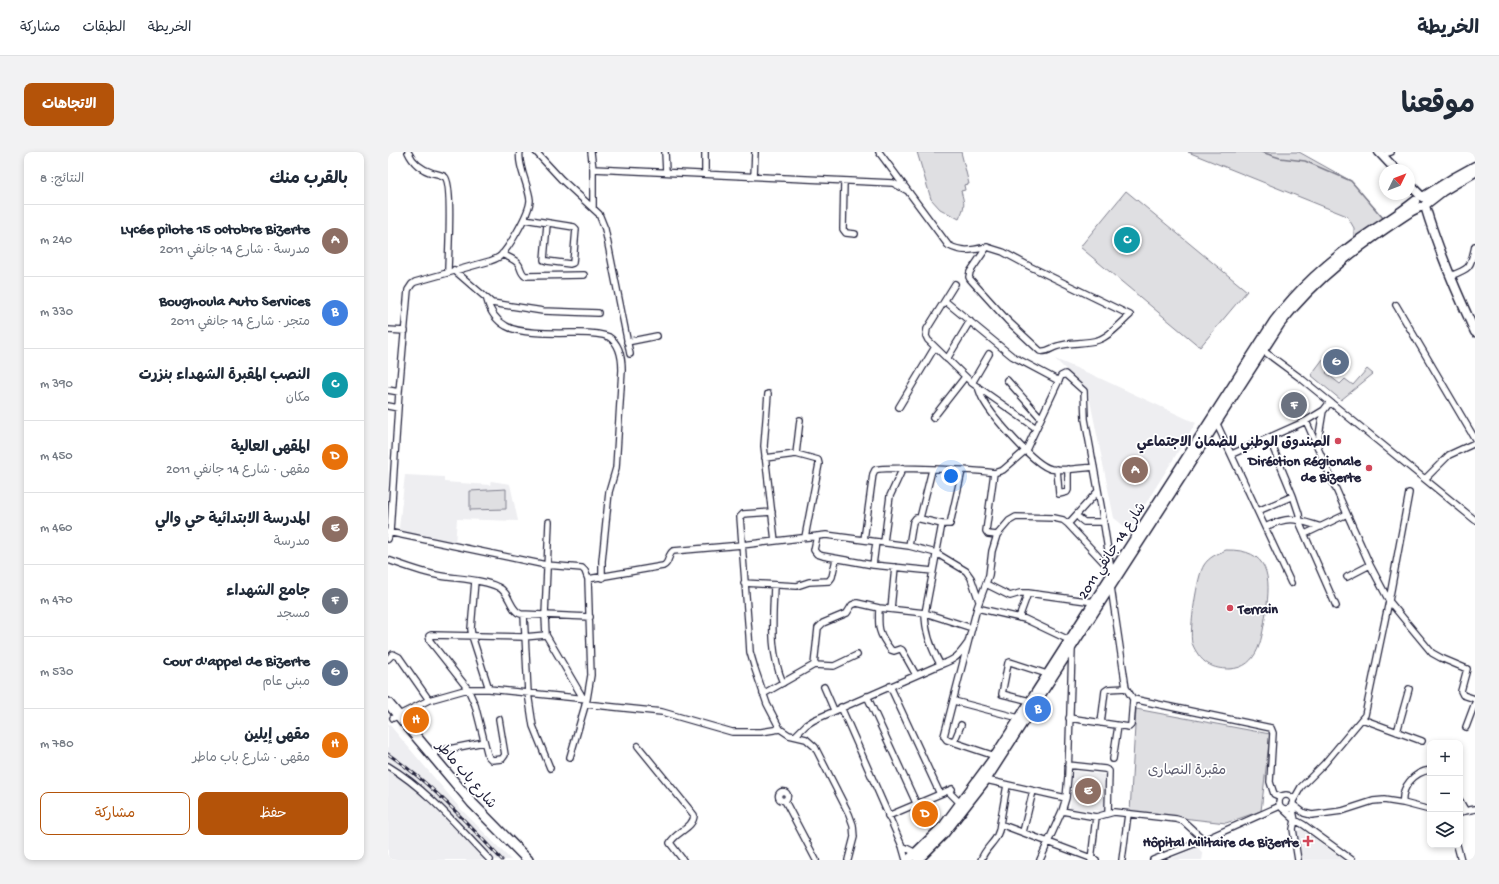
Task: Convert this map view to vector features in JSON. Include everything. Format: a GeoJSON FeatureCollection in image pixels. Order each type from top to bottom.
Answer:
{"type":"FeatureCollection","features":[{"type":"Feature","properties":{"kind":"main road"},"geometry":{"type":"LineString","coordinates":[[1380,154],[1390,164]]}},
{"type":"Feature","properties":{"kind":"main road","name":"شارع 14 جانفي 2011"},"geometry":{"type":"LineString","coordinates":[[1421,203],[1448,181],[1475,166]]}},
{"type":"Feature","properties":{"kind":"main road","name":"شارع 14 جانفي 2011"},"geometry":{"type":"LineString","coordinates":[[1096,603],[1111,587],[1114,572],[1216,422],[1288,302],[1309,280],[1360,238],[1475,172]]}},
{"type":"Feature","properties":{"kind":"main road"},"geometry":{"type":"LineString","coordinates":[[1415,194],[1421,203],[1450,276],[1475,332]]}},
{"type":"Feature","properties":{"kind":"main road","name":"شارع 14 جانفي 2011"},"geometry":{"type":"LineString","coordinates":[[917,858],[998,757],[1071,643],[1186,457],[1261,348]]}},
{"type":"Feature","properties":{"kind":"main road","name":"شارع 14 جانفي 2011"},"geometry":{"type":"LineString","coordinates":[[907,860],[917,858],[946,832],[986,780],[1019,718],[1047,674],[1071,643]]}},
{"type":"Feature","properties":{"kind":"main road","name":"شارع باب ماطر"},"geometry":{"type":"LineString","coordinates":[[388,703],[393,715],[462,801],[520,860]]}},
{"type":"Feature","properties":{"kind":"main road","name":"شارع باب ماطر"},"geometry":{"type":"LineString","coordinates":[[393,715],[429,753],[472,803],[528,860]]}},
{"type":"Feature","properties":{"kind":"street"},"geometry":{"type":"LineString","coordinates":[[408,152],[424,170],[444,177],[447,181],[449,202],[448,272]]}},
{"type":"Feature","properties":{"kind":"street"},"geometry":{"type":"LineString","coordinates":[[388,539],[391,470],[408,290],[412,284],[421,280],[490,261],[502,254],[524,219],[529,205],[530,199],[520,158],[520,152]]}},
{"type":"Feature","properties":{"kind":"street"},"geometry":{"type":"LineString","coordinates":[[536,152],[561,179],[601,217],[605,228],[630,354]]}},
{"type":"Feature","properties":{"kind":"street"},"geometry":{"type":"LineString","coordinates":[[591,152],[593,169],[593,208]]}},
{"type":"Feature","properties":{"kind":"street"},"geometry":{"type":"LineString","coordinates":[[665,152],[666,172]]}},
{"type":"Feature","properties":{"kind":"street"},"geometry":{"type":"LineString","coordinates":[[705,152],[705,173]]}},
{"type":"Feature","properties":{"kind":"street"},"geometry":{"type":"LineString","coordinates":[[754,176],[755,152]]}},
{"type":"Feature","properties":{"kind":"street"},"geometry":{"type":"LineString","coordinates":[[879,152],[948,245],[955,249],[965,251],[987,247],[1003,252],[1130,315],[1101,340],[1071,343],[1053,347],[1045,352],[1040,351],[1008,321],[970,279],[970,272],[987,247]]}},
{"type":"Feature","properties":{"kind":"street"},"geometry":{"type":"LineString","coordinates":[[1380,154],[1392,152]]}},
{"type":"Feature","properties":{"kind":"street"},"geometry":{"type":"LineString","coordinates":[[593,169],[705,173],[844,182],[893,183],[908,191]]}},
{"type":"Feature","properties":{"kind":"street"},"geometry":{"type":"LineString","coordinates":[[844,182],[843,231],[846,233],[855,234]]}},
{"type":"Feature","properties":{"kind":"street"},"geometry":{"type":"LineString","coordinates":[[524,219],[575,228],[573,263],[570,264],[544,260],[547,224]]}},
{"type":"Feature","properties":{"kind":"street"},"geometry":{"type":"LineString","coordinates":[[1450,276],[1464,271],[1469,267],[1475,246]]}},
{"type":"Feature","properties":{"kind":"street"},"geometry":{"type":"LineString","coordinates":[[502,254],[516,261],[525,276],[584,276]]}},
{"type":"Feature","properties":{"kind":"street"},"geometry":{"type":"LineString","coordinates":[[454,270],[487,300],[497,304],[543,311],[598,313]]}},
{"type":"Feature","properties":{"kind":"street"},"geometry":{"type":"LineString","coordinates":[[955,284],[925,333],[928,340],[972,383],[1036,428]]}},
{"type":"Feature","properties":{"kind":"street"},"geometry":{"type":"LineString","coordinates":[[487,300],[492,314],[502,324],[509,328],[538,332],[588,333],[608,337],[612,340],[619,351],[622,361],[622,370],[616,460],[615,473],[609,492],[602,562],[602,578]]}},
{"type":"Feature","properties":{"kind":"street"},"geometry":{"type":"LineString","coordinates":[[945,301],[1012,356],[1059,381]]}},
{"type":"Feature","properties":{"kind":"street"},"geometry":{"type":"LineString","coordinates":[[1396,305],[1475,439]]}},
{"type":"Feature","properties":{"kind":"street"},"geometry":{"type":"LineString","coordinates":[[947,358],[970,321]]}},
{"type":"Feature","properties":{"kind":"street"},"geometry":{"type":"LineString","coordinates":[[388,330],[405,331]]}},
{"type":"Feature","properties":{"kind":"street"},"geometry":{"type":"LineString","coordinates":[[627,342],[657,336]]}},
{"type":"Feature","properties":{"kind":"street"},"geometry":{"type":"LineString","coordinates":[[899,407],[913,381],[935,347]]}},
{"type":"Feature","properties":{"kind":"street"},"geometry":{"type":"LineString","coordinates":[[1261,348],[1475,520]]}},
{"type":"Feature","properties":{"kind":"street"},"geometry":{"type":"LineString","coordinates":[[972,383],[989,354]]}},
{"type":"Feature","properties":{"kind":"street"},"geometry":{"type":"LineString","coordinates":[[864,540],[874,472],[877,469],[903,468],[994,473],[1003,470],[1026,450],[1061,376],[1065,374],[1084,391],[1085,419],[1114,572]]}},
{"type":"Feature","properties":{"kind":"street"},"geometry":{"type":"LineString","coordinates":[[933,418],[965,377]]}},
{"type":"Feature","properties":{"kind":"street"},"geometry":{"type":"LineString","coordinates":[[1007,380],[1041,418]]}},
{"type":"Feature","properties":{"kind":"street"},"geometry":{"type":"LineString","coordinates":[[978,387],[986,406],[1011,435],[1045,466],[1050,469],[1094,467]]}},
{"type":"Feature","properties":{"kind":"street"},"geometry":{"type":"LineString","coordinates":[[388,390],[399,392]]}},
{"type":"Feature","properties":{"kind":"street"},"geometry":{"type":"LineString","coordinates":[[768,394],[764,441],[775,541]]}},
{"type":"Feature","properties":{"kind":"street"},"geometry":{"type":"LineString","coordinates":[[1232,454],[1306,421],[1324,410],[1330,402]]}},
{"type":"Feature","properties":{"kind":"street"},"geometry":{"type":"LineString","coordinates":[[388,406],[398,408]]}},
{"type":"Feature","properties":{"kind":"street"},"geometry":{"type":"LineString","coordinates":[[1319,448],[1319,435],[1324,410]]}},
{"type":"Feature","properties":{"kind":"street"},"geometry":{"type":"LineString","coordinates":[[796,454],[800,420]]}},
{"type":"Feature","properties":{"kind":"street"},"geometry":{"type":"LineString","coordinates":[[1306,421],[1370,565],[1389,601],[1432,653],[1467,669],[1461,691],[1464,695],[1475,699]]}},
{"type":"Feature","properties":{"kind":"street"},"geometry":{"type":"LineString","coordinates":[[1216,422],[1291,583]]}},
{"type":"Feature","properties":{"kind":"street"},"geometry":{"type":"LineString","coordinates":[[1269,438],[1299,514],[1299,521],[1336,606]]}},
{"type":"Feature","properties":{"kind":"street"},"geometry":{"type":"LineString","coordinates":[[1424,479],[1449,455],[1475,443]]}},
{"type":"Feature","properties":{"kind":"street"},"geometry":{"type":"LineString","coordinates":[[765,458],[796,454],[815,458],[819,462],[805,537]]}},
{"type":"Feature","properties":{"kind":"street"},"geometry":{"type":"LineString","coordinates":[[884,542],[890,493],[903,468]]}},
{"type":"Feature","properties":{"kind":"street"},"geometry":{"type":"LineString","coordinates":[[1057,469],[1059,494],[1067,492],[1068,490],[1068,469]]}},
{"type":"Feature","properties":{"kind":"street"},"geometry":{"type":"LineString","coordinates":[[920,518],[932,470]]}},
{"type":"Feature","properties":{"kind":"street"},"geometry":{"type":"LineString","coordinates":[[909,546],[914,520],[920,518],[948,525],[951,522],[962,471]]}},
{"type":"Feature","properties":{"kind":"street"},"geometry":{"type":"LineString","coordinates":[[994,473],[986,531],[988,534],[997,535]]}},
{"type":"Feature","properties":{"kind":"street"},"geometry":{"type":"LineString","coordinates":[[1068,524],[1098,491]]}},
{"type":"Feature","properties":{"kind":"street"},"geometry":{"type":"LineString","coordinates":[[1111,587],[1126,688],[1130,696],[1133,699],[1271,728],[1273,733],[1270,782],[1274,794],[1281,797],[1288,796],[1301,787],[1324,764],[1362,719],[1366,710],[1389,601],[1409,493]]}},
{"type":"Feature","properties":{"kind":"street"},"geometry":{"type":"LineString","coordinates":[[1258,511],[1292,496]]}},
{"type":"Feature","properties":{"kind":"street"},"geometry":{"type":"LineString","coordinates":[[772,512],[740,515],[750,652],[763,694],[780,729],[789,734],[806,739],[815,747],[850,814],[854,832],[848,860]]}},
{"type":"Feature","properties":{"kind":"street"},"geometry":{"type":"LineString","coordinates":[[1305,534],[1347,514]]}},
{"type":"Feature","properties":{"kind":"street"},"geometry":{"type":"LineString","coordinates":[[998,757],[954,742],[945,738],[944,736],[977,608],[989,575],[992,550],[997,535],[1009,521],[1016,517],[1054,518],[1063,520],[1114,572]]}},
{"type":"Feature","properties":{"kind":"street"},"geometry":{"type":"LineString","coordinates":[[1079,518],[1084,522],[1104,522]]}},
{"type":"Feature","properties":{"kind":"street"},"geometry":{"type":"LineString","coordinates":[[1265,527],[1286,519],[1320,527]]}},
{"type":"Feature","properties":{"kind":"street"},"geometry":{"type":"LineString","coordinates":[[548,522],[545,616],[546,635],[585,700]]}},
{"type":"Feature","properties":{"kind":"street"},"geometry":{"type":"LineString","coordinates":[[940,664],[927,633],[925,625],[925,612],[942,524]]}},
{"type":"Feature","properties":{"kind":"street"},"geometry":{"type":"LineString","coordinates":[[389,532],[546,565],[582,568],[586,571],[588,579],[592,666],[570,757]]}},
{"type":"Feature","properties":{"kind":"street"},"geometry":{"type":"LineString","coordinates":[[588,579],[602,578],[663,566],[668,562],[669,554],[673,551],[742,546],[826,535],[909,546],[936,553],[966,571],[979,601]]}},
{"type":"Feature","properties":{"kind":"street"},"geometry":{"type":"LineString","coordinates":[[817,536],[814,547],[815,552],[823,556],[873,565],[932,570]]}},
{"type":"Feature","properties":{"kind":"street"},"geometry":{"type":"LineString","coordinates":[[873,565],[876,542]]}},
{"type":"Feature","properties":{"kind":"street"},"geometry":{"type":"LineString","coordinates":[[744,583],[797,586],[809,582],[830,581],[836,559]]}},
{"type":"Feature","properties":{"kind":"street"},"geometry":{"type":"LineString","coordinates":[[388,560],[432,574],[475,581],[500,588],[507,594],[516,612],[545,616],[590,617]]}},
{"type":"Feature","properties":{"kind":"street"},"geometry":{"type":"LineString","coordinates":[[1347,577],[1370,565]]}},
{"type":"Feature","properties":{"kind":"street"},"geometry":{"type":"LineString","coordinates":[[891,609],[895,567]]}},
{"type":"Feature","properties":{"kind":"street"},"geometry":{"type":"LineString","coordinates":[[475,581],[471,620],[472,636],[489,689]]}},
{"type":"Feature","properties":{"kind":"street"},"geometry":{"type":"LineString","coordinates":[[986,584],[1010,596],[1020,593],[1096,603]]}},
{"type":"Feature","properties":{"kind":"street"},"geometry":{"type":"LineString","coordinates":[[774,585],[773,647],[778,669],[783,682]]}},
{"type":"Feature","properties":{"kind":"street"},"geometry":{"type":"LineString","coordinates":[[1019,618],[1028,594]]}},
{"type":"Feature","properties":{"kind":"street"},"geometry":{"type":"LineString","coordinates":[[814,665],[816,636],[820,626],[847,613],[854,604],[925,612],[972,628]]}},
{"type":"Feature","properties":{"kind":"street"},"geometry":{"type":"LineString","coordinates":[[879,608],[878,625],[880,633],[891,650],[902,650],[916,675]]}},
{"type":"Feature","properties":{"kind":"street"},"geometry":{"type":"LineString","coordinates":[[977,608],[1038,624],[1071,643],[1066,798],[1062,811],[1040,860]]}},
{"type":"Feature","properties":{"kind":"street"},"geometry":{"type":"LineString","coordinates":[[524,614],[528,694],[534,731],[550,768]]}},
{"type":"Feature","properties":{"kind":"street"},"geometry":{"type":"LineString","coordinates":[[499,719],[504,754],[503,758],[495,760],[490,759],[484,742],[475,705],[468,689],[428,637],[431,635],[524,637],[546,635]]}},
{"type":"Feature","properties":{"kind":"street"},"geometry":{"type":"LineString","coordinates":[[795,736],[809,722],[834,710],[940,664],[948,663],[957,658],[968,642]]}},
{"type":"Feature","properties":{"kind":"street"},"geometry":{"type":"LineString","coordinates":[[388,659],[393,654],[399,657],[429,700]]}},
{"type":"Feature","properties":{"kind":"street"},"geometry":{"type":"LineString","coordinates":[[763,694],[814,665],[834,666],[857,655]]}},
{"type":"Feature","properties":{"kind":"street"},"geometry":{"type":"LineString","coordinates":[[1030,701],[1002,694],[1008,663],[1010,662],[1047,674]]}},
{"type":"Feature","properties":{"kind":"street"},"geometry":{"type":"LineString","coordinates":[[824,686],[834,710]]}},
{"type":"Feature","properties":{"kind":"street"},"geometry":{"type":"LineString","coordinates":[[890,686],[940,794]]}},
{"type":"Feature","properties":{"kind":"street"},"geometry":{"type":"LineString","coordinates":[[1101,723],[1105,691],[1108,689],[1126,688]]}},
{"type":"Feature","properties":{"kind":"street"},"geometry":{"type":"LineString","coordinates":[[393,715],[429,700],[468,689],[489,689],[585,700],[662,712],[732,732],[761,732],[780,729]]}},
{"type":"Feature","properties":{"kind":"street"},"geometry":{"type":"LineString","coordinates":[[1397,732],[1409,689]]}},
{"type":"Feature","properties":{"kind":"street"},"geometry":{"type":"LineString","coordinates":[[867,696],[917,805]]}},
{"type":"Feature","properties":{"kind":"street"},"geometry":{"type":"LineString","coordinates":[[1069,718],[1118,726],[1131,726],[1133,699]]}},
{"type":"Feature","properties":{"kind":"street"},"geometry":{"type":"LineString","coordinates":[[954,701],[1019,718]]}},
{"type":"Feature","properties":{"kind":"street"},"geometry":{"type":"LineString","coordinates":[[1466,727],[1475,703]]}},
{"type":"Feature","properties":{"kind":"street"},"geometry":{"type":"LineString","coordinates":[[841,707],[907,860]]}},
{"type":"Feature","properties":{"kind":"street"},"geometry":{"type":"LineString","coordinates":[[1362,719],[1422,741]]}},
{"type":"Feature","properties":{"kind":"street"},"geometry":{"type":"LineString","coordinates":[[954,742],[961,725]]}},
{"type":"Feature","properties":{"kind":"street"},"geometry":{"type":"LineString","coordinates":[[1113,759],[1118,726]]}},
{"type":"Feature","properties":{"kind":"street"},"geometry":{"type":"LineString","coordinates":[[429,753],[484,742]]}},
{"type":"Feature","properties":{"kind":"street"},"geometry":{"type":"LineString","coordinates":[[638,746],[694,815],[692,822],[673,838],[670,843],[683,860]]}},
{"type":"Feature","properties":{"kind":"street"},"geometry":{"type":"LineString","coordinates":[[1068,765],[1105,769],[1109,771],[1108,813]]}},
{"type":"Feature","properties":{"kind":"street"},"geometry":{"type":"LineString","coordinates":[[388,766],[409,780],[424,793],[490,860]]}},
{"type":"Feature","properties":{"kind":"street"},"geometry":{"type":"LineString","coordinates":[[1403,803],[1403,792],[1407,785],[1421,773],[1427,771]]}},
{"type":"Feature","properties":{"kind":"street"},"geometry":{"type":"LineString","coordinates":[[986,780],[1066,798]]}},
{"type":"Feature","properties":{"kind":"street"},"geometry":{"type":"LineString","coordinates":[[981,860],[998,835],[1007,785]]}},
{"type":"Feature","properties":{"kind":"street"},"geometry":{"type":"LineString","coordinates":[[1153,860],[1281,807],[1286,809],[1292,804],[1301,787]]}},
{"type":"Feature","properties":{"kind":"street"},"geometry":{"type":"LineString","coordinates":[[888,816],[950,790],[961,804]]}},
{"type":"Feature","properties":{"kind":"street"},"geometry":{"type":"LineString","coordinates":[[1023,832],[1033,791]]}},
{"type":"Feature","properties":{"kind":"street"},"geometry":{"type":"LineString","coordinates":[[1288,796],[1292,804],[1295,820],[1293,829],[1298,860]]}},
{"type":"Feature","properties":{"kind":"street"},"geometry":{"type":"LineString","coordinates":[[1281,797],[1279,802],[1281,807],[1295,820],[1352,860]]}},
{"type":"Feature","properties":{"kind":"street"},"geometry":{"type":"LineString","coordinates":[[1292,804],[1304,813],[1312,815],[1342,811],[1373,801],[1384,800],[1427,809]]}},
{"type":"Feature","properties":{"kind":"street"},"geometry":{"type":"LineString","coordinates":[[785,801],[816,860]]}},
{"type":"Feature","properties":{"kind":"street"},"geometry":{"type":"LineString","coordinates":[[1463,811],[1475,808]]}},
{"type":"Feature","properties":{"kind":"street"},"geometry":{"type":"LineString","coordinates":[[1062,811],[1096,817],[1114,812],[1179,820],[1186,824],[1204,840]]}},
{"type":"Feature","properties":{"kind":"street"},"geometry":{"type":"LineString","coordinates":[[1122,860],[1128,814]]}},
{"type":"Feature","properties":{"kind":"street"},"geometry":{"type":"LineString","coordinates":[[1000,824],[1093,860],[1096,817]]}},
{"type":"Feature","properties":{"kind":"street"},"geometry":{"type":"LineString","coordinates":[[902,846],[917,858]]}},
{"type":"Feature","properties":{"kind":"street"},"geometry":{"type":"LineString","coordinates":[[1458,848],[1461,860]]}},
{"type":"Feature","properties":{"kind":"shaded area"},"geometry":{"type":"Polygon","coordinates":[[[1055,359],[1196,423],[1129,530],[1114,518],[1088,391],[1055,359]]]}},
{"type":"Feature","properties":{"kind":"shaded area"},"geometry":{"type":"Polygon","coordinates":[[[405,475],[444,477],[444,482],[490,485],[491,481],[510,484],[518,521],[457,519],[455,544],[401,531],[399,528],[405,475]]]}},
{"type":"Feature","properties":{"kind":"shaded area"},"geometry":{"type":"Polygon","coordinates":[[[388,723],[459,807],[511,860],[388,860],[388,723]]]}},
{"type":"Feature","properties":{"kind":"shaded area"},"geometry":{"type":"Polygon","coordinates":[[[1073,771],[1107,775],[1104,811],[1070,808],[1073,771]]]}},
{"type":"Feature","properties":{"kind":"shaded area","name":"Hôpital Militaire de Bizerte"},"geometry":{"type":"Polygon","coordinates":[[[1302,829],[1345,860],[1302,860],[1297,831],[1302,829]]]}},
{"type":"Feature","properties":{"kind":"shaded area"},"geometry":{"type":"Polygon","coordinates":[[[1198,847],[1203,855],[1202,860],[1168,860],[1198,847]]]}},
{"type":"Feature","properties":{"kind":"green space"},"geometry":{"type":"Polygon","coordinates":[[[917,152],[961,152],[969,184],[964,185],[965,190],[961,191],[964,205],[959,219],[940,209],[931,199],[917,152]]]}},
{"type":"Feature","properties":{"kind":"green space"},"geometry":{"type":"Polygon","coordinates":[[[1188,152],[1299,152],[1351,181],[1383,218],[1354,239],[1354,228],[1347,216],[1188,152]]]}},
{"type":"Feature","properties":{"kind":"green space"},"geometry":{"type":"Polygon","coordinates":[[[1126,191],[1247,291],[1200,347],[1080,247],[1126,191]]]}},
{"type":"Feature","properties":{"kind":"green space"},"geometry":{"type":"Polygon","coordinates":[[[1323,359],[1331,367],[1326,373],[1340,384],[1345,379],[1353,385],[1367,369],[1373,374],[1341,400],[1311,375],[1323,359]]]}},
{"type":"Feature","properties":{"kind":"green space"},"geometry":{"type":"Polygon","coordinates":[[[506,489],[506,509],[470,510],[470,491],[506,489]]]}},
{"type":"Feature","properties":{"kind":"green space"},"geometry":{"type":"Polygon","coordinates":[[[1226,550],[1241,551],[1252,554],[1259,560],[1267,577],[1268,587],[1265,621],[1258,649],[1247,663],[1239,667],[1229,669],[1215,667],[1205,662],[1195,649],[1191,637],[1194,603],[1201,571],[1208,560],[1226,550]]]}},
{"type":"Feature","properties":{"kind":"green space","name":"مقبرة النصارى"},"geometry":{"type":"Polygon","coordinates":[[[1136,709],[1270,734],[1261,811],[1226,823],[1130,812],[1136,709]]]}},
{"type":"Feature","properties":{"kind":"waterway"},"geometry":{"type":"LineString","coordinates":[[1261,152],[1280,158],[1305,161],[1351,181],[1383,218]]}},
{"type":"Feature","properties":{"kind":"railway"},"geometry":{"type":"LineString","coordinates":[[388,754],[404,765],[433,790],[502,860]]}},
{"type":"Feature","properties":{"kind":"place","name":"النصب المقبرة الشهداء بنزرت"},"geometry":{"type":"Point","coordinates":[1127,240]}},
{"type":"Feature","properties":{"kind":"place","name":"Cour d'appel de Bizerte"},"geometry":{"type":"Point","coordinates":[1336,362]}},
{"type":"Feature","properties":{"kind":"place","name":"جامع الشهداء"},"geometry":{"type":"Point","coordinates":[1294,405]}},
{"type":"Feature","properties":{"kind":"place","name":"الصندوق الوطني للضمان الاجتماعي"},"geometry":{"type":"Point","coordinates":[1338,441]}},
{"type":"Feature","properties":{"kind":"place","name":"Diréction Régionale de Bizerte"},"geometry":{"type":"Point","coordinates":[1369,468]}},
{"type":"Feature","properties":{"kind":"place","name":"Lycée pilote 15 octobre Bizerte"},"geometry":{"type":"Point","coordinates":[1135,470]}},
{"type":"Feature","properties":{"kind":"place","name":"Terrain"},"geometry":{"type":"Point","coordinates":[1230,608]}},
{"type":"Feature","properties":{"kind":"place","name":"Boughoula Auto Services"},"geometry":{"type":"Point","coordinates":[1038,709]}},
{"type":"Feature","properties":{"kind":"place","name":"مقهى إيلين"},"geometry":{"type":"Point","coordinates":[416,720]}},
{"type":"Feature","properties":{"kind":"place","name":"المدرسة الابتدائية حي والي"},"geometry":{"type":"Point","coordinates":[1088,791]}},
{"type":"Feature","properties":{"kind":"place","name":"المقهى العالية"},"geometry":{"type":"Point","coordinates":[925,814]}},
{"type":"Feature","properties":{"kind":"place","name":"Hôpital Militaire de Bizerte"},"geometry":{"type":"Point","coordinates":[1308,841]}}]}
